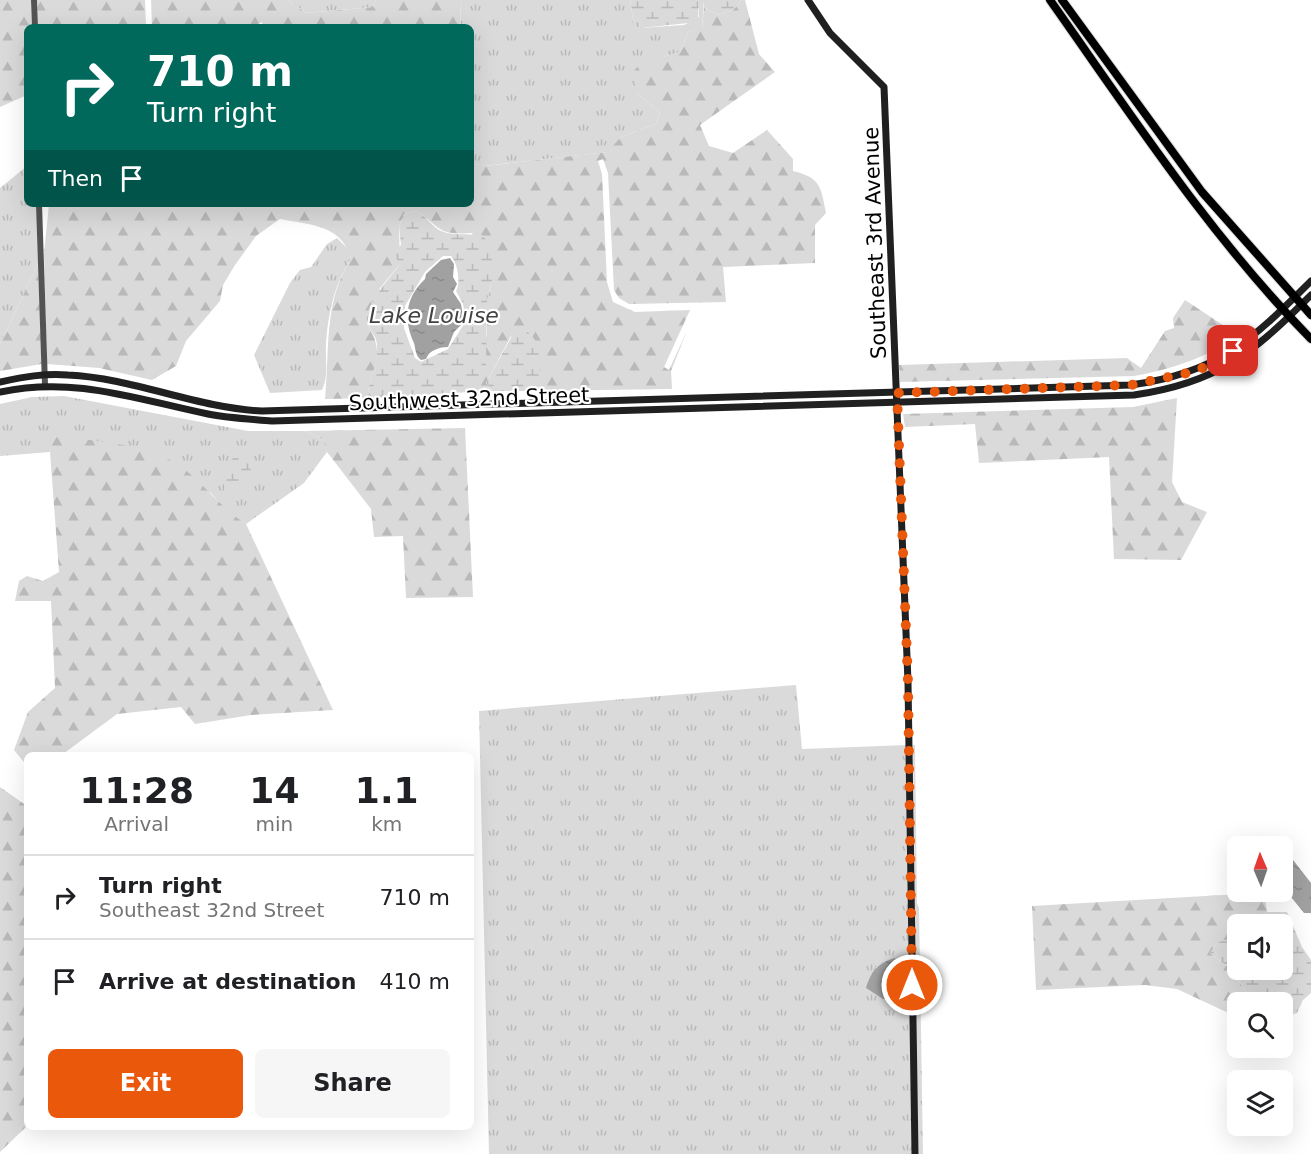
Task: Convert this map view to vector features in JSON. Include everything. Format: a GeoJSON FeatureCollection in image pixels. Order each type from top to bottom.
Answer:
{"type":"FeatureCollection","features":[{"type":"Feature","properties":{"kind":"highway"},"geometry":{"type":"LineString","coordinates":[[1050,0],[1214,228],[1282,310],[1311,339]]}},
{"type":"Feature","properties":{"kind":"highway"},"geometry":{"type":"LineString","coordinates":[[1062,0],[1202,192],[1311,315]]}},
{"type":"Feature","properties":{"kind":"main road","name":"Southeast 3rd Avenue"},"geometry":{"type":"LineString","coordinates":[[808,0],[830,33],[884,87],[898,404],[911,812],[915,1154]]}},
{"type":"Feature","properties":{"kind":"main road","name":"Southwest 32nd Street"},"geometry":{"type":"LineString","coordinates":[[0,382],[45,374],[92,377],[213,405],[262,411],[1105,387],[1158,382],[1197,371],[1220,360],[1247,342],[1311,281]]}},
{"type":"Feature","properties":{"kind":"main road","name":"Southwest 32nd Street"},"geometry":{"type":"LineString","coordinates":[[0,392],[45,385],[71,385],[211,414],[272,421],[898,404],[1134,395],[1165,391],[1211,374],[1250,352],[1311,295]]}},
{"type":"Feature","properties":{"kind":"street"},"geometry":{"type":"LineString","coordinates":[[34,0],[35,24]]}},
{"type":"Feature","properties":{"kind":"street"},"geometry":{"type":"LineString","coordinates":[[39,207],[45,385]]}},
{"type":"Feature","properties":{"kind":"green space"},"geometry":{"type":"Polygon","coordinates":[[[0,0],[31,0],[32,24],[24,24],[24,96],[0,107],[0,0]]]}},
{"type":"Feature","properties":{"kind":"green space"},"geometry":{"type":"Polygon","coordinates":[[[37,0],[145,0],[146,24],[38,24],[37,0]]]}},
{"type":"Feature","properties":{"kind":"green space"},"geometry":{"type":"Polygon","coordinates":[[[151,0],[288,0],[306,13],[373,7],[376,0],[460,0],[461,24],[263,24],[262,22],[258,24],[152,24],[151,0]]]}},
{"type":"Feature","properties":{"kind":"green space"},"geometry":{"type":"Polygon","coordinates":[[[288,0],[376,0],[373,7],[306,13],[288,0]]]}},
{"type":"Feature","properties":{"kind":"green space"},"geometry":{"type":"Polygon","coordinates":[[[460,0],[630,0],[634,26],[641,28],[684,25],[699,17],[699,0],[704,0],[702,29],[688,32],[680,52],[663,57],[637,93],[660,113],[656,124],[621,137],[608,152],[484,166],[474,164],[474,24],[461,24],[460,0]]]}},
{"type":"Feature","properties":{"kind":"green space"},"geometry":{"type":"Polygon","coordinates":[[[630,0],[699,0],[698,22],[641,28],[634,26],[630,0]]]}},
{"type":"Feature","properties":{"kind":"green space"},"geometry":{"type":"Polygon","coordinates":[[[704,0],[742,0],[733,10],[718,15],[704,7],[704,0]]]}},
{"type":"Feature","properties":{"kind":"green space"},"geometry":{"type":"Polygon","coordinates":[[[742,0],[745,0],[759,54],[775,72],[700,125],[709,146],[733,153],[767,130],[793,159],[793,171],[809,177],[818,185],[826,213],[815,225],[815,263],[723,267],[726,302],[629,304],[619,298],[614,290],[608,173],[603,159],[598,161],[602,174],[607,282],[613,302],[635,312],[690,310],[664,367],[669,370],[687,331],[671,371],[672,389],[534,391],[538,388],[511,336],[486,383],[493,391],[470,392],[487,335],[487,300],[492,281],[472,233],[453,233],[442,230],[418,211],[404,214],[399,226],[400,264],[380,288],[367,324],[377,349],[376,363],[368,390],[373,398],[325,399],[329,327],[336,292],[351,259],[347,247],[340,239],[323,228],[280,219],[256,236],[235,265],[223,285],[220,301],[186,341],[176,366],[152,380],[99,368],[47,364],[44,254],[49,207],[474,207],[474,164],[485,166],[607,152],[621,137],[656,124],[660,113],[637,93],[632,73],[641,63],[680,52],[688,32],[702,28],[704,7],[718,15],[733,10],[742,0]]]}},
{"type":"Feature","properties":{"kind":"green space"},"geometry":{"type":"Polygon","coordinates":[[[24,168],[24,207],[37,207],[38,264],[0,344],[0,188],[24,168]]]}},
{"type":"Feature","properties":{"kind":"green space"},"geometry":{"type":"Polygon","coordinates":[[[418,211],[436,228],[447,233],[484,236],[492,255],[492,281],[487,300],[486,367],[470,392],[373,398],[368,390],[376,362],[377,344],[367,323],[367,314],[377,294],[400,264],[393,253],[401,245],[399,226],[404,214],[418,211]],[[443,256],[425,272],[405,306],[404,328],[415,358],[421,362],[448,349],[466,321],[463,304],[456,291],[457,268],[451,256],[443,256]]]}},
{"type":"Feature","properties":{"kind":"green space"},"geometry":{"type":"Polygon","coordinates":[[[337,238],[348,249],[351,259],[340,279],[330,311],[326,344],[326,373],[322,390],[270,393],[254,355],[290,283],[300,270],[311,267],[327,244],[337,238]]]}},
{"type":"Feature","properties":{"kind":"green space"},"geometry":{"type":"Polygon","coordinates":[[[38,264],[42,364],[0,371],[0,344],[38,264]]]}},
{"type":"Feature","properties":{"kind":"green space"},"geometry":{"type":"Polygon","coordinates":[[[1185,300],[1238,335],[1189,362],[1134,376],[900,382],[899,365],[1127,358],[1141,368],[1165,331],[1174,328],[1173,318],[1185,300]]]}},
{"type":"Feature","properties":{"kind":"green space"},"geometry":{"type":"Polygon","coordinates":[[[526,331],[532,336],[539,349],[538,388],[534,391],[493,391],[486,383],[512,336],[526,331]]]}},
{"type":"Feature","properties":{"kind":"green space"},"geometry":{"type":"Polygon","coordinates":[[[64,396],[248,431],[305,431],[323,439],[327,452],[304,483],[246,524],[228,513],[211,493],[55,436],[50,452],[0,456],[0,404],[32,397],[64,396]]]}},
{"type":"Feature","properties":{"kind":"green space"},"geometry":{"type":"Polygon","coordinates":[[[1177,398],[1172,482],[1182,502],[1207,512],[1181,560],[1114,559],[1109,457],[979,463],[975,424],[905,427],[903,414],[1133,407],[1177,398]]]}},
{"type":"Feature","properties":{"kind":"green space"},"geometry":{"type":"Polygon","coordinates":[[[465,428],[473,597],[406,598],[403,536],[374,537],[371,509],[327,452],[323,439],[305,431],[465,428]]]}},
{"type":"Feature","properties":{"kind":"green space"},"geometry":{"type":"Polygon","coordinates":[[[54,436],[139,448],[170,460],[184,469],[246,524],[333,710],[251,715],[195,724],[181,707],[117,714],[66,752],[24,752],[24,762],[14,750],[28,712],[55,688],[51,601],[15,601],[19,581],[27,576],[43,581],[59,572],[50,452],[54,436]]]}},
{"type":"Feature","properties":{"kind":"green space"},"geometry":{"type":"Polygon","coordinates":[[[248,455],[251,468],[249,480],[241,490],[228,495],[224,492],[225,465],[236,456],[248,455]]]}},
{"type":"Feature","properties":{"kind":"green space"},"geometry":{"type":"Polygon","coordinates":[[[796,685],[802,749],[907,745],[912,1154],[489,1154],[479,711],[796,685]],[[895,958],[875,968],[906,988],[902,966],[895,958]]]}},
{"type":"Feature","properties":{"kind":"green space"},"geometry":{"type":"Polygon","coordinates":[[[913,745],[915,745],[917,903],[919,908],[923,1154],[918,1154],[913,745]]]}},
{"type":"Feature","properties":{"kind":"green space"},"geometry":{"type":"Polygon","coordinates":[[[0,787],[24,804],[24,1129],[0,1152],[0,787]]]}},
{"type":"Feature","properties":{"kind":"green space"},"geometry":{"type":"Polygon","coordinates":[[[1227,895],[1227,902],[1266,902],[1267,912],[1264,914],[1227,914],[1227,940],[1218,942],[1210,953],[1227,966],[1227,980],[1239,980],[1246,992],[1227,992],[1227,1012],[1177,989],[1145,985],[1036,990],[1032,906],[1227,895]]]}},
{"type":"Feature","properties":{"kind":"green space"},"geometry":{"type":"Polygon","coordinates":[[[1287,912],[1288,914],[1264,914],[1287,912]]]}},
{"type":"Feature","properties":{"kind":"green space"},"geometry":{"type":"Polygon","coordinates":[[[1293,926],[1302,947],[1311,960],[1311,993],[1303,1000],[1297,1013],[1293,1014],[1293,992],[1246,992],[1239,980],[1293,980],[1293,926]]]}},
{"type":"Feature","properties":{"kind":"green space"},"geometry":{"type":"Polygon","coordinates":[[[1227,940],[1227,966],[1210,953],[1218,942],[1227,940]]]}},
{"type":"Feature","properties":{"kind":"water","name":"Lake Louise"},"geometry":{"type":"Polygon","coordinates":[[[450,258],[454,264],[453,277],[457,284],[453,292],[461,304],[464,322],[454,332],[448,347],[435,350],[426,359],[421,360],[409,327],[410,302],[426,274],[441,260],[450,258]]]}},
{"type":"Feature","properties":{"kind":"water"},"geometry":{"type":"Polygon","coordinates":[[[1293,860],[1311,883],[1311,913],[1304,913],[1293,899],[1293,860]]]}},
{"type":"Feature","properties":{"kind":"water"},"geometry":{"type":"Polygon","coordinates":[[[895,958],[902,966],[906,988],[901,1000],[883,999],[866,988],[876,969],[895,958]]]}},
{"type":"Feature","properties":{"kind":"route"},"geometry":{"type":"LineString","coordinates":[[912,985],[912,847],[908,682],[897,393],[1085,387],[1158,382],[1197,371],[1233,351]]}}]}
